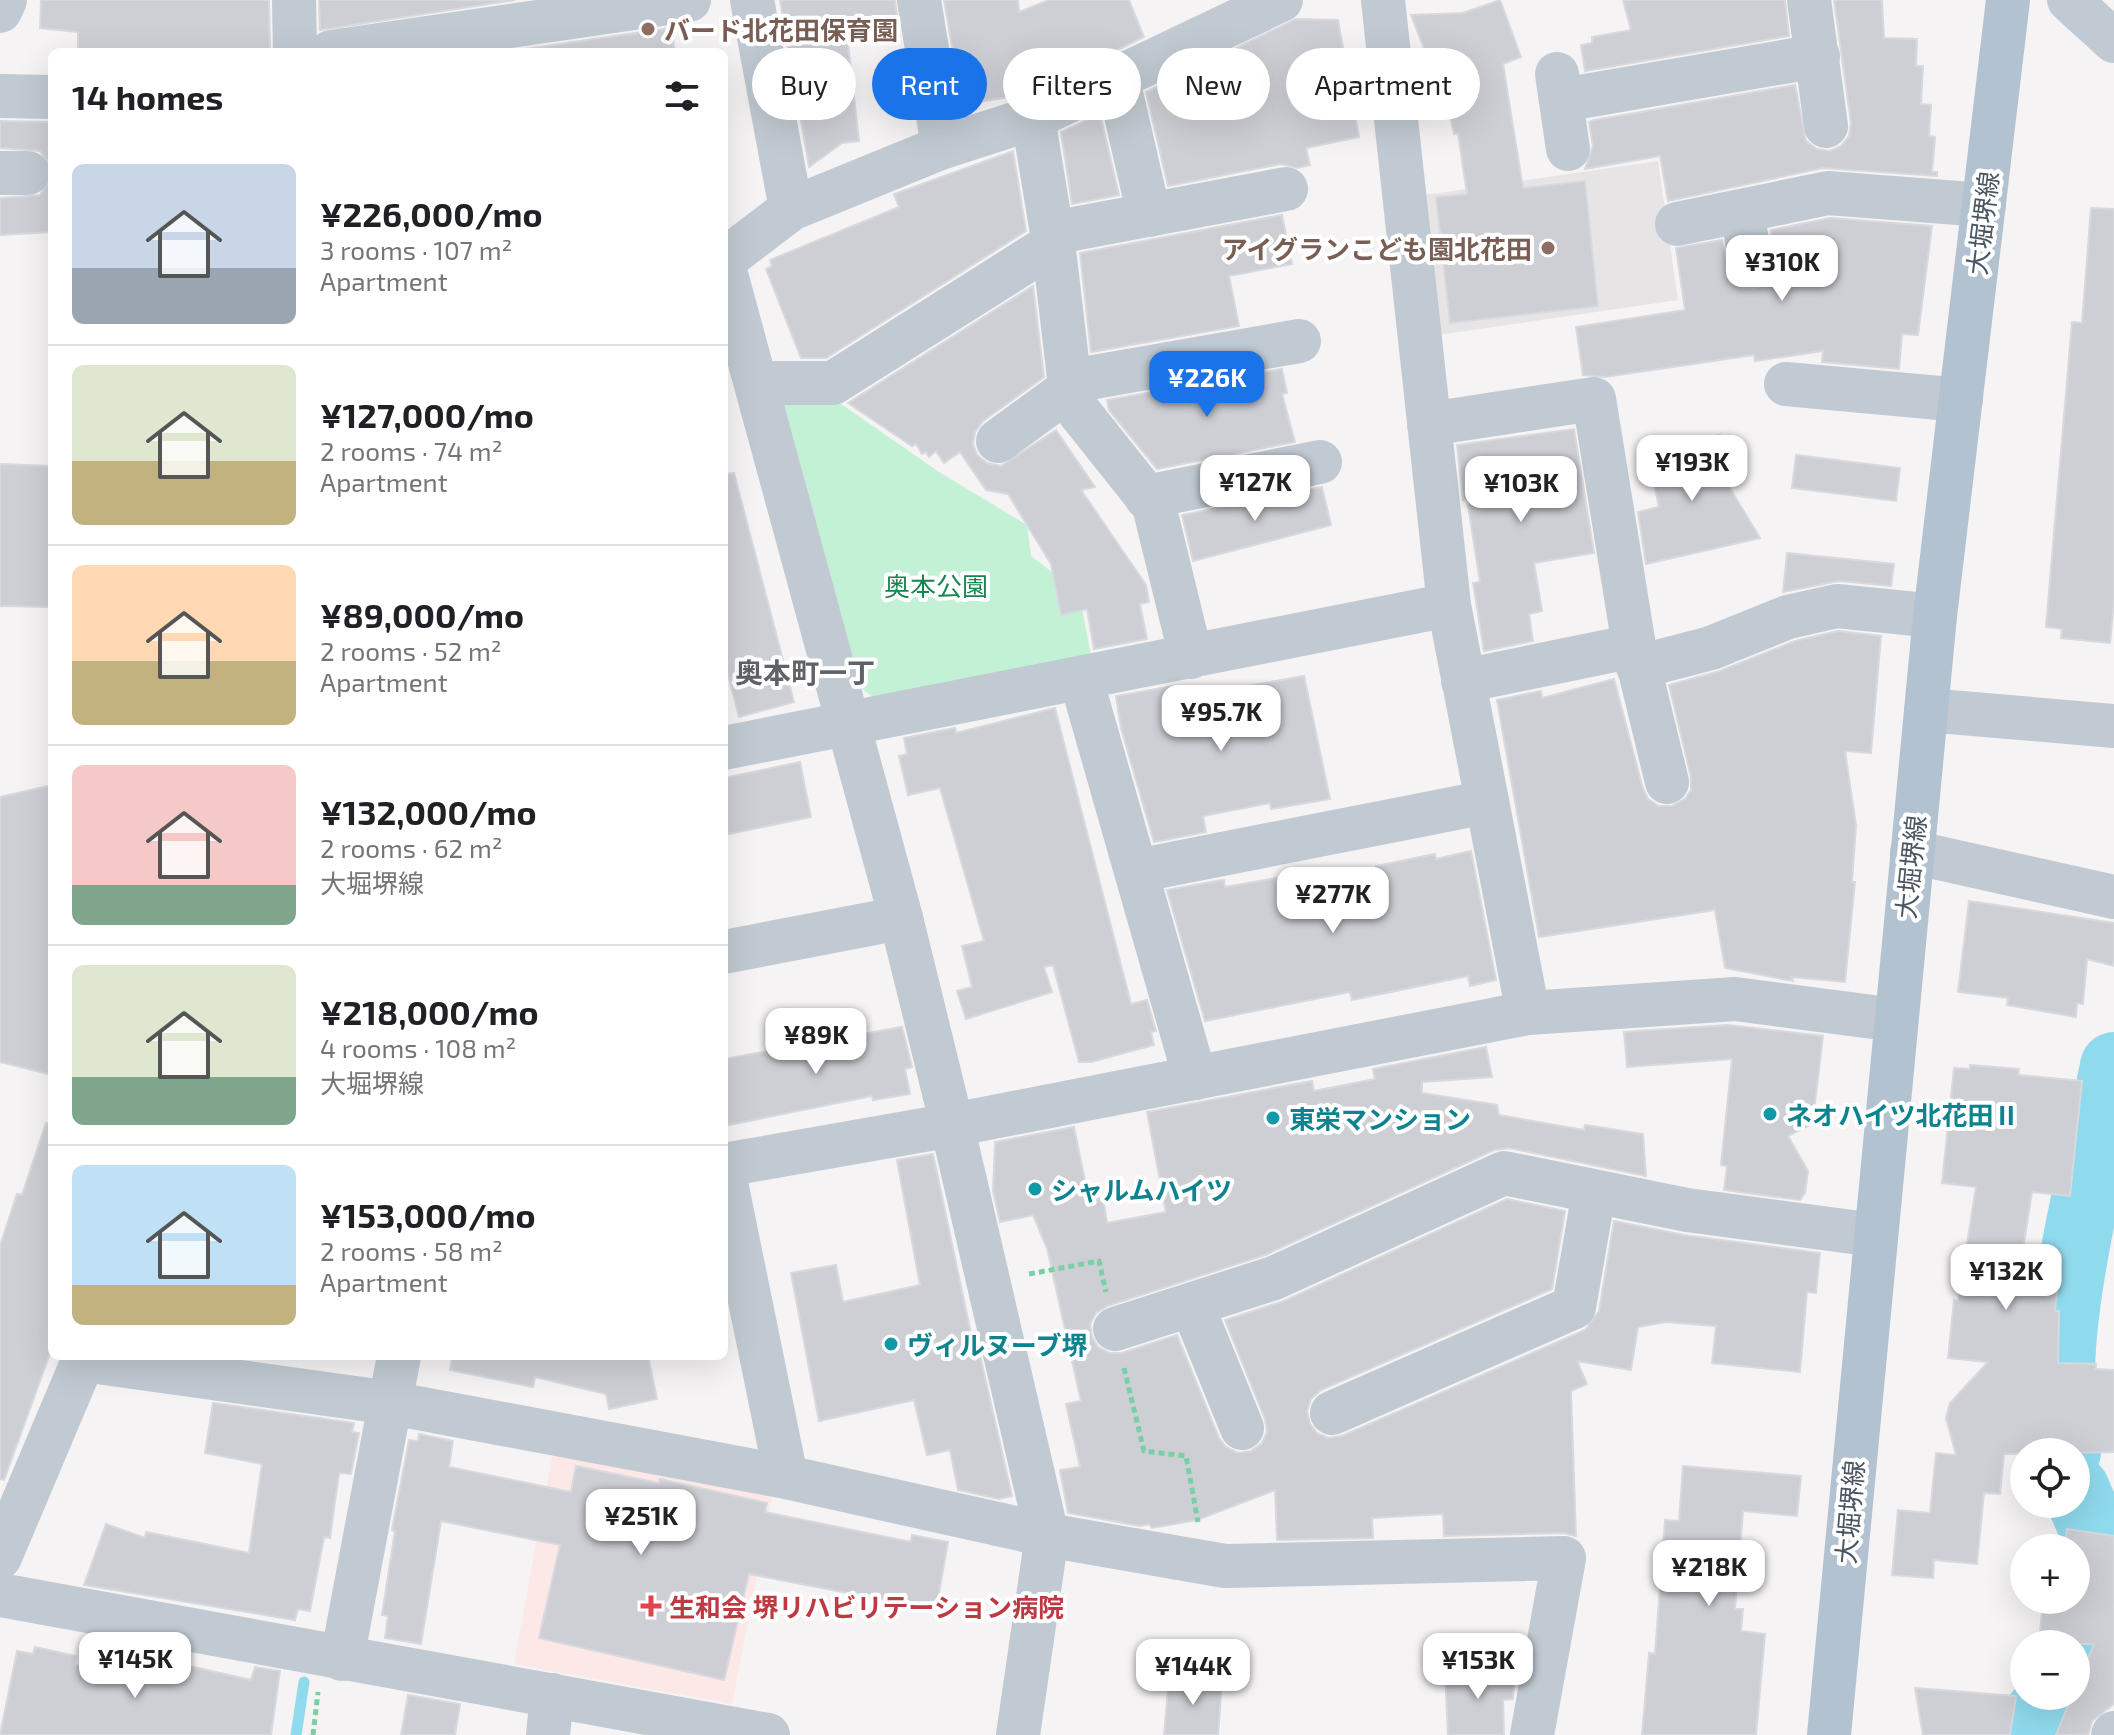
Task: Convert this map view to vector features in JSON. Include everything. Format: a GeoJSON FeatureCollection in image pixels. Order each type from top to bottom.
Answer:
{"type":"FeatureCollection","features":[{"type":"Feature","properties":{"kind":"main road","name":"大堀堺線"},"geometry":{"type":"LineString","coordinates":[[1829,1735],[1935,616],[2008,0]]}},
{"type":"Feature","properties":{"kind":"street"},"geometry":{"type":"LineString","coordinates":[[0,11],[5,0]]}},
{"type":"Feature","properties":{"kind":"street"},"geometry":{"type":"LineString","coordinates":[[294,0],[295,48]]}},
{"type":"Feature","properties":{"kind":"street"},"geometry":{"type":"LineString","coordinates":[[359,48],[689,0]]}},
{"type":"Feature","properties":{"kind":"street"},"geometry":{"type":"LineString","coordinates":[[752,0],[791,209]]}},
{"type":"Feature","properties":{"kind":"street"},"geometry":{"type":"LineString","coordinates":[[919,0],[943,147]]}},
{"type":"Feature","properties":{"kind":"street"},"geometry":{"type":"LineString","coordinates":[[1141,65],[1281,0]]}},
{"type":"Feature","properties":{"kind":"street"},"geometry":{"type":"LineString","coordinates":[[1383,0],[1449,605],[1528,1013]]}},
{"type":"Feature","properties":{"kind":"street"},"geometry":{"type":"LineString","coordinates":[[1809,0],[1826,126]]}},
{"type":"Feature","properties":{"kind":"street"},"geometry":{"type":"LineString","coordinates":[[2069,0],[2114,41]]}},
{"type":"Feature","properties":{"kind":"street"},"geometry":{"type":"LineString","coordinates":[[1568,149],[1559,87],[1818,56]]}},
{"type":"Feature","properties":{"kind":"street"},"geometry":{"type":"LineString","coordinates":[[0,96],[48,97]]}},
{"type":"Feature","properties":{"kind":"street"},"geometry":{"type":"LineString","coordinates":[[728,257],[791,209],[943,147],[1027,120]]}},
{"type":"Feature","properties":{"kind":"street"},"geometry":{"type":"LineString","coordinates":[[1033,120],[1052,238],[1072,403],[1154,506],[1191,657]]}},
{"type":"Feature","properties":{"kind":"street"},"geometry":{"type":"LineString","coordinates":[[1127,120],[1149,215]]}},
{"type":"Feature","properties":{"kind":"street"},"geometry":{"type":"LineString","coordinates":[[758,383],[833,383],[1052,238],[1149,215],[1286,189]]}},
{"type":"Feature","properties":{"kind":"street"},"geometry":{"type":"LineString","coordinates":[[1677,224],[1828,193],[1984,205]]}},
{"type":"Feature","properties":{"kind":"street"},"geometry":{"type":"LineString","coordinates":[[1742,212],[1751,264]]}},
{"type":"Feature","properties":{"kind":"street"},"geometry":{"type":"LineString","coordinates":[[728,281],[901,918],[1047,1535],[1018,1735]]}},
{"type":"Feature","properties":{"kind":"street"},"geometry":{"type":"LineString","coordinates":[[998,441],[1083,379],[1299,341]]}},
{"type":"Feature","properties":{"kind":"street"},"geometry":{"type":"LineString","coordinates":[[1786,384],[1961,400]]}},
{"type":"Feature","properties":{"kind":"street"},"geometry":{"type":"LineString","coordinates":[[1429,424],[1594,399],[1636,656],[1667,782]]}},
{"type":"Feature","properties":{"kind":"street"},"geometry":{"type":"LineString","coordinates":[[1146,497],[1320,462]]}},
{"type":"Feature","properties":{"kind":"street"},"geometry":{"type":"LineString","coordinates":[[728,747],[1449,605]]}},
{"type":"Feature","properties":{"kind":"street"},"geometry":{"type":"LineString","coordinates":[[1463,681],[1711,648],[1788,617],[1837,606],[1935,616]]}},
{"type":"Feature","properties":{"kind":"street"},"geometry":{"type":"LineString","coordinates":[[1081,679],[1195,1078]]}},
{"type":"Feature","properties":{"kind":"street"},"geometry":{"type":"LineString","coordinates":[[1926,710],[2114,726]]}},
{"type":"Feature","properties":{"kind":"street"},"geometry":{"type":"LineString","coordinates":[[1136,871],[1487,802]]}},
{"type":"Feature","properties":{"kind":"street"},"geometry":{"type":"LineString","coordinates":[[1912,852],[2114,897]]}},
{"type":"Feature","properties":{"kind":"street"},"geometry":{"type":"LineString","coordinates":[[728,951],[901,918]]}},
{"type":"Feature","properties":{"kind":"street"},"geometry":{"type":"LineString","coordinates":[[728,1164],[952,1125],[1528,1013],[1735,999],[1896,1020]]}},
{"type":"Feature","properties":{"kind":"street"},"geometry":{"type":"LineString","coordinates":[[1115,1329],[1274,1278],[1504,1173],[1687,1210],[1875,1235]]}},
{"type":"Feature","properties":{"kind":"street"},"geometry":{"type":"LineString","coordinates":[[1332,1413],[1574,1307],[1594,1192]]}},
{"type":"Feature","properties":{"kind":"street"},"geometry":{"type":"LineString","coordinates":[[728,1193],[786,1477]]}},
{"type":"Feature","properties":{"kind":"street"},"geometry":{"type":"LineString","coordinates":[[1192,1305],[1242,1428]]}},
{"type":"Feature","properties":{"kind":"street"},"geometry":{"type":"LineString","coordinates":[[0,1557],[83,1360]]}},
{"type":"Feature","properties":{"kind":"street"},"geometry":{"type":"LineString","coordinates":[[98,1360],[391,1403],[786,1477],[1047,1535],[1225,1566],[1564,1558],[1532,1735]]}},
{"type":"Feature","properties":{"kind":"street"},"geometry":{"type":"LineString","coordinates":[[342,1659],[398,1360]]}},
{"type":"Feature","properties":{"kind":"street"},"geometry":{"type":"LineString","coordinates":[[0,1595],[342,1659],[550,1715],[768,1735]]}},
{"type":"Feature","properties":{"kind":"path"},"geometry":{"type":"LineString","coordinates":[[988,1282],[1099,1261],[1144,1451],[1186,1456],[1205,1562]]}},
{"type":"Feature","properties":{"kind":"shaded area","name":"アイグランこども園北花田"},"geometry":{"type":"Polygon","coordinates":[[[1658,161],[1678,300],[1438,335],[1418,196],[1658,161]]]}},
{"type":"Feature","properties":{"kind":"shaded area"},"geometry":{"type":"Polygon","coordinates":[[[554,1447],[772,1497],[732,1704],[514,1664],[554,1447]]]}},
{"type":"Feature","properties":{"kind":"green space","name":"奥本公園"},"geometry":{"type":"Polygon","coordinates":[[[834,399],[939,472],[1027,525],[1031,556],[1079,593],[1091,656],[877,700],[861,688],[784,404],[834,399]]]}},
{"type":"Feature","properties":{"kind":"building"},"geometry":{"type":"Polygon","coordinates":[[[41,0],[269,0],[270,48],[78,48],[78,32],[40,28],[41,0]]]}},
{"type":"Feature","properties":{"kind":"building"},"geometry":{"type":"Polygon","coordinates":[[[319,0],[515,0],[320,30],[319,0]]]}},
{"type":"Feature","properties":{"kind":"building"},"geometry":{"type":"Polygon","coordinates":[[[780,0],[895,0],[900,36],[848,44],[848,48],[788,48],[780,0]]]}},
{"type":"Feature","properties":{"kind":"building"},"geometry":{"type":"Polygon","coordinates":[[[944,0],[1018,0],[1019,12],[1049,0],[1129,0],[1144,37],[1121,48],[1003,48],[1003,98],[987,101],[987,48],[952,48],[944,0]]]}},
{"type":"Feature","properties":{"kind":"building"},"geometry":{"type":"Polygon","coordinates":[[[1500,0],[1521,57],[1503,64],[1523,188],[1585,181],[1598,306],[1450,323],[1436,197],[1467,194],[1458,133],[1454,134],[1451,120],[1480,120],[1480,48],[1424,48],[1411,15],[1463,13],[1500,0]]]}},
{"type":"Feature","properties":{"kind":"building"},"geometry":{"type":"Polygon","coordinates":[[[1623,0],[1785,0],[1789,36],[1585,71],[1581,45],[1592,43],[1592,37],[1631,30],[1623,0]]]}},
{"type":"Feature","properties":{"kind":"building"},"geometry":{"type":"Polygon","coordinates":[[[1834,0],[1882,0],[1884,38],[1917,39],[1916,66],[1923,66],[1921,104],[1931,105],[1929,136],[1935,137],[1932,172],[1937,172],[1937,176],[1823,168],[1668,201],[1660,156],[1585,169],[1593,146],[1589,122],[1795,85],[1806,141],[1817,149],[1830,151],[1841,146],[1849,136],[1851,123],[1834,0]]]}},
{"type":"Feature","properties":{"kind":"building"},"geometry":{"type":"Polygon","coordinates":[[[1296,19],[1338,20],[1343,48],[1286,48],[1286,120],[1356,120],[1359,137],[1306,148],[1310,165],[1298,168],[1281,164],[1168,186],[1146,92],[1157,87],[1157,120],[1270,120],[1270,48],[1236,48],[1296,19]]]}},
{"type":"Feature","properties":{"kind":"building"},"geometry":{"type":"Polygon","coordinates":[[[671,28],[674,48],[533,48],[671,28]]]}},
{"type":"Feature","properties":{"kind":"building"},"geometry":{"type":"Polygon","coordinates":[[[856,115],[859,141],[842,143],[809,167],[801,120],[856,120],[856,115]]]}},
{"type":"Feature","properties":{"kind":"building"},"geometry":{"type":"Polygon","coordinates":[[[1087,120],[1101,120],[1119,195],[1072,204],[1061,132],[1087,120]]]}},
{"type":"Feature","properties":{"kind":"building"},"geometry":{"type":"Polygon","coordinates":[[[0,121],[48,122],[48,163],[40,151],[0,148],[0,121]]]}},
{"type":"Feature","properties":{"kind":"building"},"geometry":{"type":"Polygon","coordinates":[[[1013,151],[1026,231],[826,358],[801,358],[766,269],[772,266],[770,260],[899,207],[894,194],[1013,151]]]}},
{"type":"Feature","properties":{"kind":"building"},"geometry":{"type":"Polygon","coordinates":[[[48,183],[48,232],[0,235],[0,198],[40,195],[48,183]]]}},
{"type":"Feature","properties":{"kind":"building"},"geometry":{"type":"Polygon","coordinates":[[[2091,208],[2114,209],[2114,602],[2110,643],[2061,638],[2062,629],[2046,627],[2072,322],[2082,323],[2091,208]]]}},
{"type":"Feature","properties":{"kind":"building"},"geometry":{"type":"Polygon","coordinates":[[[1282,215],[1292,264],[1229,276],[1239,326],[1091,352],[1080,253],[1282,215]]]}},
{"type":"Feature","properties":{"kind":"building"},"geometry":{"type":"Polygon","coordinates":[[[1830,218],[1932,226],[1918,335],[1902,334],[1899,369],[1822,362],[1823,351],[1755,361],[1754,355],[1605,377],[1583,375],[1576,327],[1685,310],[1676,248],[1722,240],[1731,279],[1743,288],[1756,288],[1768,283],[1775,272],[1771,230],[1830,218]]]}},
{"type":"Feature","properties":{"kind":"building"},"geometry":{"type":"Polygon","coordinates":[[[1033,286],[1044,377],[983,421],[975,432],[973,444],[977,455],[987,463],[1001,466],[1056,430],[1095,487],[1081,490],[1146,585],[1149,602],[1140,604],[1147,639],[1094,649],[1087,609],[1061,615],[1051,564],[1008,494],[986,490],[960,452],[944,463],[936,451],[929,457],[926,452],[922,454],[916,444],[912,446],[848,403],[1033,286]]]}},
{"type":"Feature","properties":{"kind":"building"},"geometry":{"type":"Polygon","coordinates":[[[1282,369],[1287,393],[1282,394],[1295,442],[1157,469],[1109,410],[1107,400],[1282,369]]]}},
{"type":"Feature","properties":{"kind":"building"},"geometry":{"type":"Polygon","coordinates":[[[1574,429],[1594,553],[1534,563],[1542,611],[1529,614],[1533,641],[1484,651],[1473,583],[1480,582],[1467,499],[1463,500],[1457,445],[1574,429]]]}},
{"type":"Feature","properties":{"kind":"building"},"geometry":{"type":"Polygon","coordinates":[[[1720,435],[1730,481],[1725,480],[1760,538],[1646,564],[1638,512],[1659,507],[1647,450],[1720,435]]]}},
{"type":"Feature","properties":{"kind":"building"},"geometry":{"type":"Polygon","coordinates":[[[1796,455],[1900,468],[1896,501],[1792,488],[1796,455]]]}},
{"type":"Feature","properties":{"kind":"building"},"geometry":{"type":"Polygon","coordinates":[[[0,464],[48,466],[48,607],[0,606],[0,464]]]}},
{"type":"Feature","properties":{"kind":"building"},"geometry":{"type":"Polygon","coordinates":[[[734,473],[794,702],[739,717],[728,675],[728,474],[734,473]]]}},
{"type":"Feature","properties":{"kind":"building"},"geometry":{"type":"Polygon","coordinates":[[[1322,487],[1331,525],[1193,561],[1182,515],[1322,487]]]}},
{"type":"Feature","properties":{"kind":"building"},"geometry":{"type":"Polygon","coordinates":[[[1787,553],[1894,564],[1891,586],[1839,581],[1783,592],[1787,553]]]}},
{"type":"Feature","properties":{"kind":"building"},"geometry":{"type":"Polygon","coordinates":[[[1838,631],[1881,636],[1871,753],[1845,751],[1856,825],[1852,882],[1855,882],[1845,982],[1791,977],[1793,981],[1725,968],[1715,910],[1539,937],[1497,700],[1541,691],[1542,698],[1614,679],[1643,789],[1648,799],[1659,806],[1672,806],[1685,799],[1691,790],[1691,777],[1669,685],[1720,671],[1795,641],[1838,631]]]}},
{"type":"Feature","properties":{"kind":"building"},"geometry":{"type":"Polygon","coordinates":[[[1304,676],[1330,799],[1271,809],[1270,803],[1203,816],[1206,832],[1154,842],[1121,728],[1116,696],[1174,686],[1176,699],[1304,676]]]}},
{"type":"Feature","properties":{"kind":"building"},"geometry":{"type":"Polygon","coordinates":[[[1055,708],[1131,1004],[1147,1000],[1156,1031],[1151,1032],[1154,1045],[1091,1062],[1079,1062],[1053,965],[1044,967],[1052,992],[966,1019],[957,991],[972,987],[962,946],[984,941],[940,788],[908,795],[899,756],[907,754],[904,738],[955,728],[956,733],[1055,708]]]}},
{"type":"Feature","properties":{"kind":"building"},"geometry":{"type":"Polygon","coordinates":[[[800,762],[811,817],[728,834],[728,777],[800,762]]]}},
{"type":"Feature","properties":{"kind":"building"},"geometry":{"type":"Polygon","coordinates":[[[48,786],[48,1074],[0,1062],[0,797],[48,786]]]}},
{"type":"Feature","properties":{"kind":"building"},"geometry":{"type":"Polygon","coordinates":[[[1471,851],[1496,980],[1470,986],[1468,976],[1352,1000],[1350,992],[1205,1021],[1167,890],[1224,880],[1225,887],[1300,877],[1301,886],[1376,871],[1376,866],[1435,854],[1436,859],[1471,851]]]}},
{"type":"Feature","properties":{"kind":"building"},"geometry":{"type":"Polygon","coordinates":[[[1969,901],[2114,923],[2114,966],[2087,959],[2083,1004],[2077,1003],[2076,1017],[2007,1005],[2008,998],[1958,992],[1969,901]]]}},
{"type":"Feature","properties":{"kind":"building","name":"ネオハイツ北花田Ⅱ"},"geometry":{"type":"Polygon","coordinates":[[[1727,1025],[1823,1036],[1814,1111],[1818,1121],[1788,1136],[1808,1171],[1805,1193],[1800,1200],[1724,1190],[1727,1166],[1721,1165],[1732,1059],[1627,1067],[1624,1032],[1727,1025]]]}},
{"type":"Feature","properties":{"kind":"building"},"geometry":{"type":"Polygon","coordinates":[[[902,1027],[912,1067],[905,1069],[910,1094],[873,1100],[872,1096],[728,1125],[728,1058],[902,1027]]]}},
{"type":"Feature","properties":{"kind":"building"},"geometry":{"type":"Polygon","coordinates":[[[1486,1047],[1492,1077],[1422,1082],[1422,1093],[1497,1105],[1499,1115],[1584,1130],[1585,1125],[1643,1134],[1646,1176],[1509,1148],[1494,1150],[1265,1255],[1107,1306],[1096,1313],[1090,1324],[1098,1347],[1109,1353],[1122,1353],[1177,1335],[1219,1438],[1226,1447],[1238,1453],[1251,1451],[1262,1443],[1267,1432],[1265,1419],[1225,1320],[1284,1301],[1507,1199],[1565,1211],[1552,1289],[1321,1390],[1311,1399],[1307,1411],[1310,1424],[1317,1433],[1328,1438],[1342,1436],[1585,1330],[1599,1311],[1614,1221],[1684,1235],[1820,1253],[1816,1293],[1807,1292],[1800,1372],[1712,1363],[1716,1326],[1666,1322],[1638,1327],[1631,1370],[1577,1361],[1587,1384],[1571,1391],[1576,1536],[1563,1533],[1444,1536],[1443,1514],[1372,1518],[1373,1538],[1277,1540],[1275,1490],[1197,1520],[1152,1528],[1149,1524],[1140,1526],[1068,1513],[1060,1470],[1080,1467],[1066,1404],[1081,1401],[1047,1248],[1033,1215],[1000,1222],[993,1191],[995,1142],[1074,1127],[1089,1200],[1103,1198],[1107,1223],[1166,1212],[1147,1112],[1312,1081],[1314,1091],[1375,1079],[1373,1069],[1486,1047]]]}},
{"type":"Feature","properties":{"kind":"building"},"geometry":{"type":"Polygon","coordinates":[[[1970,1065],[2019,1069],[2018,1075],[2082,1081],[2070,1196],[2032,1192],[2023,1250],[2061,1254],[2055,1311],[2059,1311],[2058,1363],[2096,1364],[2096,1369],[2114,1370],[2114,1452],[2090,1452],[2090,1438],[2010,1438],[2010,1454],[2004,1454],[2000,1494],[1984,1493],[1977,1564],[1934,1560],[1933,1578],[1892,1575],[1898,1510],[1930,1513],[1936,1453],[1956,1455],[1946,1418],[1950,1403],[1988,1362],[1948,1358],[1954,1300],[1958,1301],[1976,1187],[1942,1183],[1954,1068],[1970,1069],[1970,1065]]]}},
{"type":"Feature","properties":{"kind":"building"},"geometry":{"type":"Polygon","coordinates":[[[48,1123],[48,1359],[4,1480],[0,1479],[0,1246],[17,1194],[22,1195],[48,1123]]]}},
{"type":"Feature","properties":{"kind":"building"},"geometry":{"type":"Polygon","coordinates":[[[933,1154],[973,1343],[977,1342],[1012,1496],[999,1499],[958,1490],[950,1450],[927,1455],[914,1400],[819,1421],[791,1273],[836,1265],[843,1302],[920,1285],[897,1160],[933,1154]]]}},
{"type":"Feature","properties":{"kind":"building"},"geometry":{"type":"Polygon","coordinates":[[[451,1360],[649,1360],[657,1399],[609,1409],[606,1394],[535,1377],[533,1387],[450,1370],[451,1360]]]}},
{"type":"Feature","properties":{"kind":"building"},"geometry":{"type":"Polygon","coordinates":[[[213,1403],[354,1423],[352,1432],[359,1433],[351,1474],[339,1473],[330,1538],[324,1537],[310,1611],[298,1609],[295,1620],[84,1585],[106,1524],[145,1538],[146,1532],[249,1553],[262,1464],[205,1453],[213,1403]]]}},
{"type":"Feature","properties":{"kind":"building"},"geometry":{"type":"Polygon","coordinates":[[[419,1434],[453,1441],[449,1467],[571,1492],[576,1466],[659,1483],[660,1479],[767,1503],[765,1512],[911,1542],[912,1535],[948,1542],[936,1610],[749,1574],[724,1680],[539,1638],[560,1545],[441,1521],[421,1644],[385,1638],[388,1616],[382,1615],[395,1531],[392,1530],[409,1440],[418,1441],[419,1434]]]}},
{"type":"Feature","properties":{"kind":"building"},"geometry":{"type":"Polygon","coordinates":[[[1683,1466],[1801,1476],[1797,1516],[1743,1511],[1735,1609],[1743,1609],[1741,1631],[1765,1634],[1756,1735],[1642,1735],[1649,1653],[1655,1654],[1665,1520],[1679,1521],[1683,1466]]]}},
{"type":"Feature","properties":{"kind":"building"},"geometry":{"type":"Polygon","coordinates":[[[2067,1529],[2114,1536],[2114,1704],[2092,1721],[2088,1735],[2056,1735],[2066,1710],[2090,1710],[2090,1654],[2094,1644],[2090,1644],[2090,1630],[2040,1630],[2042,1614],[2090,1614],[2090,1534],[2066,1534],[2067,1529]]]}},
{"type":"Feature","properties":{"kind":"building"},"geometry":{"type":"Polygon","coordinates":[[[35,1647],[76,1656],[75,1665],[136,1672],[138,1660],[194,1667],[251,1680],[255,1667],[280,1671],[271,1735],[0,1735],[17,1651],[33,1654],[35,1647]]]}},
{"type":"Feature","properties":{"kind":"building"},"geometry":{"type":"Polygon","coordinates":[[[1515,1667],[1513,1699],[1503,1700],[1504,1735],[1448,1735],[1445,1672],[1515,1667]]]}},
{"type":"Feature","properties":{"kind":"building"},"geometry":{"type":"Polygon","coordinates":[[[1169,1676],[1222,1681],[1218,1735],[1164,1735],[1169,1676]]]}},
{"type":"Feature","properties":{"kind":"building"},"geometry":{"type":"Polygon","coordinates":[[[1915,1688],[2010,1696],[2010,1710],[2014,1710],[2010,1735],[1923,1735],[1915,1688]]]}},
{"type":"Feature","properties":{"kind":"building"},"geometry":{"type":"Polygon","coordinates":[[[408,1695],[460,1704],[455,1735],[401,1735],[408,1695]]]}},
{"type":"Feature","properties":{"kind":"waterway"},"geometry":{"type":"LineString","coordinates":[[2065,1438],[2061,1408],[2061,1361],[2066,1311],[2083,1208],[2114,1066]]}},
{"type":"Feature","properties":{"kind":"waterway"},"geometry":{"type":"LineString","coordinates":[[2087,1630],[2099,1600],[2102,1550],[2088,1518]]}},
{"type":"Feature","properties":{"kind":"waterway"},"geometry":{"type":"LineString","coordinates":[[296,1735],[304,1682]]}},
{"type":"Feature","properties":{"kind":"waterway"},"geometry":{"type":"LineString","coordinates":[[2021,1735],[2042,1710]]}},
{"type":"Feature","properties":{"kind":"place","name":"バード北花田保育園"},"geometry":{"type":"Point","coordinates":[648,29]}},
{"type":"Feature","properties":{"kind":"place","name":"アイグランこども園北花田"},"geometry":{"type":"Point","coordinates":[1548,248]}},
{"type":"Feature","properties":{"kind":"place","name":"ネオハイツ北花田Ⅱ"},"geometry":{"type":"Point","coordinates":[1770,1114]}},
{"type":"Feature","properties":{"kind":"place","name":"東栄マンション"},"geometry":{"type":"Point","coordinates":[1273,1118]}},
{"type":"Feature","properties":{"kind":"place","name":"シャルムハイツ"},"geometry":{"type":"Point","coordinates":[1035,1189]}},
{"type":"Feature","properties":{"kind":"place","name":"ヴィルヌーブ堺"},"geometry":{"type":"Point","coordinates":[891,1344]}},
{"type":"Feature","properties":{"kind":"place","name":"生和会 堺リハビリテーション病院"},"geometry":{"type":"Point","coordinates":[651,1606]}},
{"type":"Feature","properties":{"kind":"district","name":"奥本町一丁"},"geometry":{"type":"Point","coordinates":[805,672]}}]}
